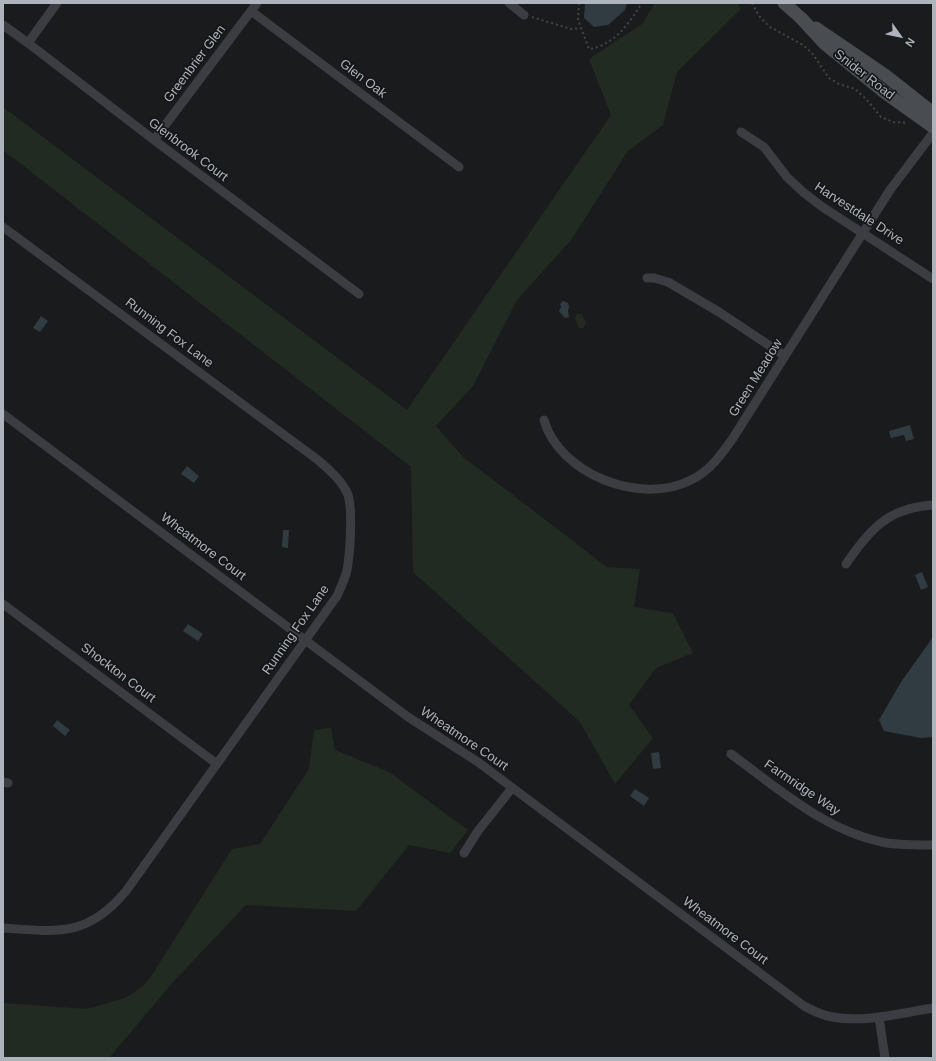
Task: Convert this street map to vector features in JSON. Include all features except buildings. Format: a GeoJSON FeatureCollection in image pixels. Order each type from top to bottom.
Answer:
{"type":"FeatureCollection","features":[{"type":"Feature","properties":{"kind":"street"},"geometry":{"type":"LineString","coordinates":[[28,43],[57,3]]}},
{"type":"Feature","properties":{"kind":"street","name":"Greenbrier Glen"},"geometry":{"type":"LineString","coordinates":[[154,140],[257,3]]}},
{"type":"Feature","properties":{"kind":"street"},"geometry":{"type":"LineString","coordinates":[[509,3],[524,15]]}},
{"type":"Feature","properties":{"kind":"street","name":"Snider Road"},"geometry":{"type":"LineString","coordinates":[[784,3],[801,18],[825,44],[884,92],[933,126]]}},
{"type":"Feature","properties":{"kind":"street","name":"Glen Oak"},"geometry":{"type":"LineString","coordinates":[[251,11],[459,167]]}},
{"type":"Feature","properties":{"kind":"street","name":"Snider Road"},"geometry":{"type":"LineString","coordinates":[[801,18],[879,71],[933,113]]}},
{"type":"Feature","properties":{"kind":"street","name":"Glenbrook Court"},"geometry":{"type":"LineString","coordinates":[[3,25],[359,294]]}},
{"type":"Feature","properties":{"kind":"street","name":"Harvestdale Drive"},"geometry":{"type":"LineString","coordinates":[[741,132],[764,147],[787,177],[821,206],[933,279]]}},
{"type":"Feature","properties":{"kind":"street","name":"Green Meadow"},"geometry":{"type":"LineString","coordinates":[[544,420],[549,435],[563,453],[581,468],[601,478],[623,486],[638,490],[661,490],[690,480],[703,472],[720,457],[890,190],[933,133]]}},
{"type":"Feature","properties":{"kind":"street","name":"Running Fox Lane"},"geometry":{"type":"LineString","coordinates":[[3,227],[318,460],[338,478],[348,496],[351,521],[347,568],[343,583],[337,596],[126,891],[105,912],[93,921],[80,926],[65,929],[3,928]]}},
{"type":"Feature","properties":{"kind":"street"},"geometry":{"type":"LineString","coordinates":[[647,278],[654,278],[668,282],[719,312],[785,356]]}},
{"type":"Feature","properties":{"kind":"street","name":"Wheatmore Court"},"geometry":{"type":"LineString","coordinates":[[3,414],[408,717],[453,745],[512,788],[804,1006],[817,1013],[847,1019],[933,1008]]}},
{"type":"Feature","properties":{"kind":"street"},"geometry":{"type":"LineString","coordinates":[[846,564],[863,539],[886,519],[907,509],[921,505],[933,504]]}},
{"type":"Feature","properties":{"kind":"street","name":"Shockton Court"},"geometry":{"type":"LineString","coordinates":[[3,604],[217,764]]}},
{"type":"Feature","properties":{"kind":"street","name":"Farmridge Way"},"geometry":{"type":"LineString","coordinates":[[732,754],[817,816],[837,827],[858,835],[888,843],[933,845]]}},
{"type":"Feature","properties":{"kind":"street"},"geometry":{"type":"LineString","coordinates":[[464,853],[478,831],[512,788]]}},
{"type":"Feature","properties":{"kind":"street"},"geometry":{"type":"LineString","coordinates":[[879,1016],[885,1058]]}},
{"type":"Feature","properties":{"kind":"path"},"geometry":{"type":"LineString","coordinates":[[579,3],[578,20],[589,49],[597,48],[611,40],[628,25],[642,3]]}},
{"type":"Feature","properties":{"kind":"path"},"geometry":{"type":"LineString","coordinates":[[752,3],[759,16],[770,27],[802,45],[812,53],[829,78],[839,84],[855,89],[866,99],[881,117],[893,122],[913,125]]}},
{"type":"Feature","properties":{"kind":"path"},"geometry":{"type":"LineString","coordinates":[[524,15],[571,29],[581,28]]}},
{"type":"Feature","properties":{"kind":"shaded area"},"geometry":{"type":"Polygon","coordinates":[[[585,3],[627,3],[625,10],[608,25],[594,27],[584,18],[585,3]]]}},
{"type":"Feature","properties":{"kind":"shaded area"},"geometry":{"type":"Polygon","coordinates":[[[655,3],[737,3],[741,9],[677,72],[663,125],[628,151],[571,240],[517,300],[473,386],[436,426],[462,456],[607,567],[640,569],[634,607],[673,613],[693,653],[656,668],[629,705],[653,738],[615,784],[580,722],[413,572],[411,467],[3,150],[3,107],[407,410],[611,115],[589,59],[642,24],[655,3]]]}},
{"type":"Feature","properties":{"kind":"shaded area"},"geometry":{"type":"Polygon","coordinates":[[[563,301],[568,303],[569,307],[569,317],[565,318],[559,311],[561,307],[560,304],[563,301]]]}},
{"type":"Feature","properties":{"kind":"shaded area"},"geometry":{"type":"Polygon","coordinates":[[[577,314],[582,314],[586,324],[583,328],[579,328],[575,319],[577,314]]]}},
{"type":"Feature","properties":{"kind":"shaded area"},"geometry":{"type":"Polygon","coordinates":[[[41,316],[48,321],[40,332],[33,328],[41,316]]]}},
{"type":"Feature","properties":{"kind":"shaded area"},"geometry":{"type":"Polygon","coordinates":[[[910,425],[914,439],[906,441],[904,435],[891,438],[889,431],[910,425]]]}},
{"type":"Feature","properties":{"kind":"shaded area"},"geometry":{"type":"Polygon","coordinates":[[[187,466],[199,476],[194,483],[181,474],[187,466]]]}},
{"type":"Feature","properties":{"kind":"shaded area"},"geometry":{"type":"Polygon","coordinates":[[[283,530],[289,530],[288,548],[282,547],[283,530]]]}},
{"type":"Feature","properties":{"kind":"shaded area"},"geometry":{"type":"Polygon","coordinates":[[[922,572],[928,587],[921,590],[915,575],[922,572]]]}},
{"type":"Feature","properties":{"kind":"shaded area"},"geometry":{"type":"Polygon","coordinates":[[[188,624],[203,634],[198,641],[183,631],[188,624]]]}},
{"type":"Feature","properties":{"kind":"shaded area"},"geometry":{"type":"Polygon","coordinates":[[[933,637],[933,737],[921,738],[884,731],[879,720],[901,682],[933,637]]]}},
{"type":"Feature","properties":{"kind":"shaded area"},"geometry":{"type":"Polygon","coordinates":[[[57,720],[70,730],[65,736],[53,726],[57,720]]]}},
{"type":"Feature","properties":{"kind":"shaded area"},"geometry":{"type":"Polygon","coordinates":[[[331,728],[335,750],[389,772],[468,830],[450,853],[409,845],[356,911],[246,905],[173,982],[109,1058],[3,1058],[3,1003],[87,1009],[125,998],[142,987],[150,978],[232,849],[260,844],[309,769],[314,730],[331,728]]]}},
{"type":"Feature","properties":{"kind":"shaded area"},"geometry":{"type":"Polygon","coordinates":[[[659,752],[661,768],[653,769],[651,753],[659,752]]]}},
{"type":"Feature","properties":{"kind":"shaded area"},"geometry":{"type":"Polygon","coordinates":[[[635,789],[649,798],[644,806],[630,796],[635,789]]]}}]}
